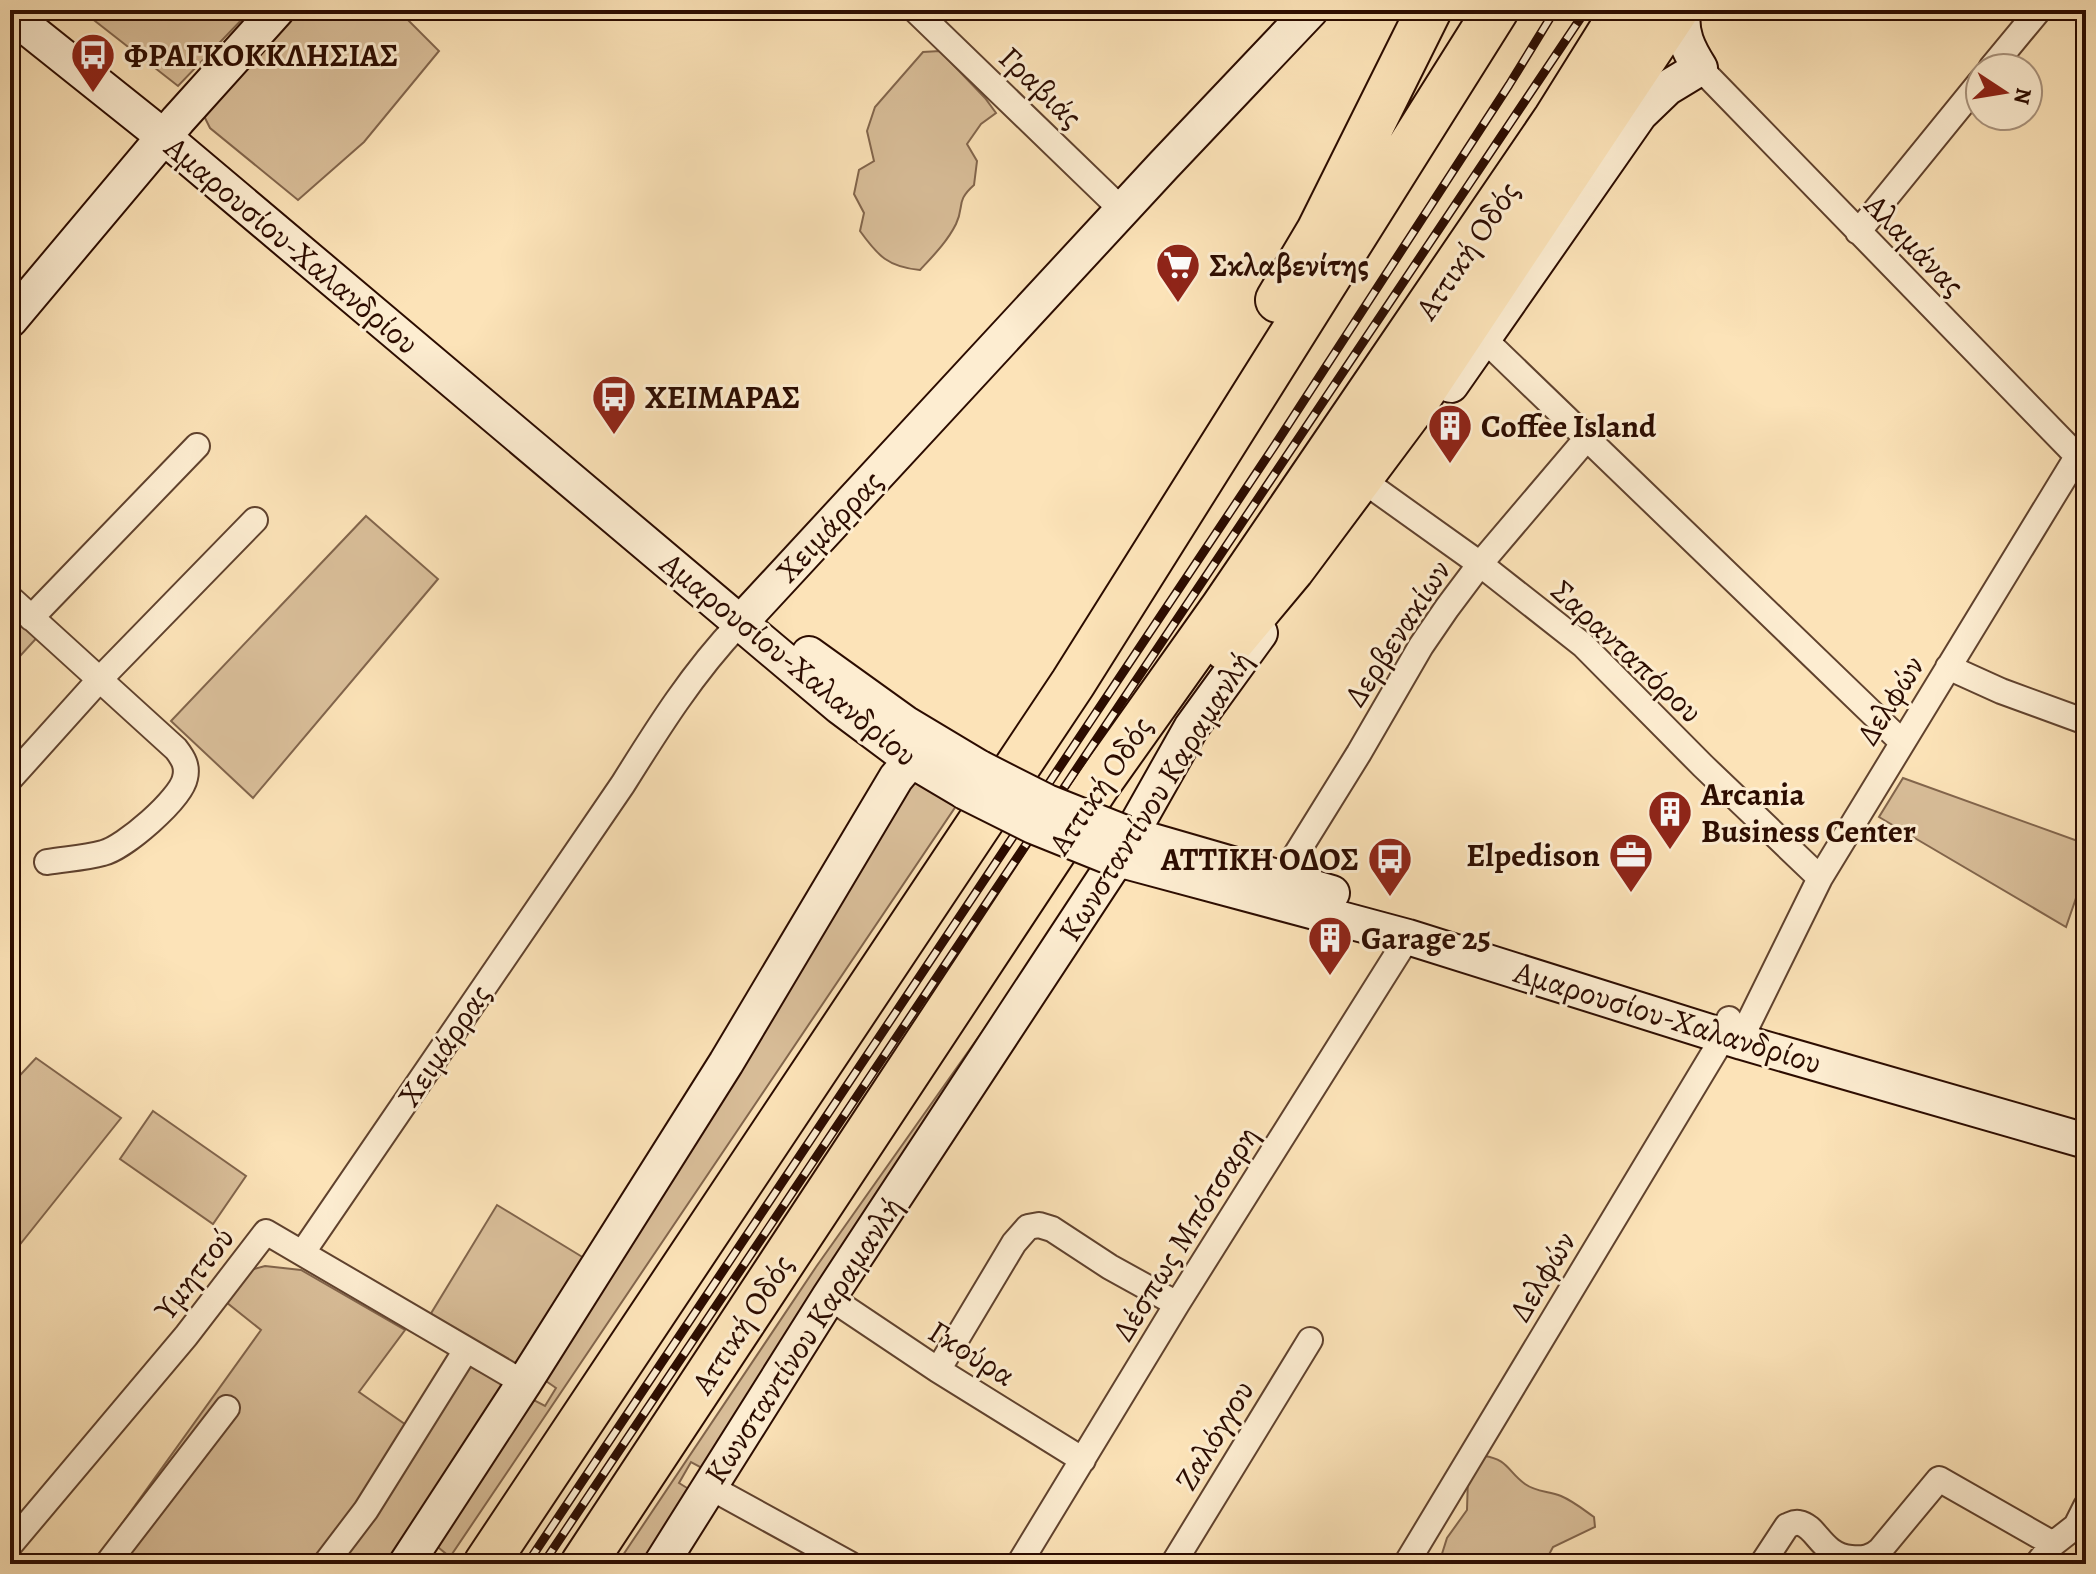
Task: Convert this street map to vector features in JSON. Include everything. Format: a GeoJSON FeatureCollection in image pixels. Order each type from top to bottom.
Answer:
{"type":"FeatureCollection","features":[{"type":"Feature","properties":{"kind":"highway"},"geometry":{"type":"LineString","coordinates":[[969,783],[1021,737],[1130,542],[1319,231],[1429,10]]}},
{"type":"Feature","properties":{"kind":"highway"},"geometry":{"type":"LineString","coordinates":[[486,1564],[969,783],[1088,658],[1496,10]]}},
{"type":"Feature","properties":{"kind":"highway","name":"Αττική Οδός"},"geometry":{"type":"LineString","coordinates":[[583,1564],[1098,784],[1223,608],[1511,185],[1624,10]]}},
{"type":"Feature","properties":{"kind":"highway"},"geometry":{"type":"LineString","coordinates":[[1098,784],[1246,625],[1336,511],[1409,412],[1676,10]]}},
{"type":"Feature","properties":{"kind":"street","name":"Αμαρουσίου-Χαλανδρίου"},"geometry":{"type":"LineString","coordinates":[[39,10],[171,128],[745,616],[840,707],[911,760],[969,783]]}},
{"type":"Feature","properties":{"kind":"street"},"geometry":{"type":"LineString","coordinates":[[10,320],[171,128],[277,10]]}},
{"type":"Feature","properties":{"kind":"street","name":"Γραβιάς"},"geometry":{"type":"LineString","coordinates":[[915,10],[1122,210]]}},
{"type":"Feature","properties":{"kind":"street","name":"Χειμάρρας"},"geometry":{"type":"LineString","coordinates":[[303,1252],[707,660],[1311,10]]}},
{"type":"Feature","properties":{"kind":"street"},"geometry":{"type":"LineString","coordinates":[[1683,10],[1683,33],[1687,48],[1700,68]]}},
{"type":"Feature","properties":{"kind":"street"},"geometry":{"type":"LineString","coordinates":[[2004,52],[2039,10]]}},
{"type":"Feature","properties":{"kind":"street","name":"Αμαρουσίου-Χαλανδρίου"},"geometry":{"type":"LineString","coordinates":[[10,14],[171,128]]}},
{"type":"Feature","properties":{"kind":"street","name":"Αλαμάνας"},"geometry":{"type":"LineString","coordinates":[[1700,68],[1858,232],[2083,455]]}},
{"type":"Feature","properties":{"kind":"street","name":"Κωνσταντίνου Καραμανλή"},"geometry":{"type":"LineString","coordinates":[[661,1564],[1228,674],[1375,489],[1484,339],[1640,114],[1667,88],[1700,68]]}},
{"type":"Feature","properties":{"kind":"street"},"geometry":{"type":"LineString","coordinates":[[1858,232],[1964,102]]}},
{"type":"Feature","properties":{"kind":"street"},"geometry":{"type":"LineString","coordinates":[[1484,339],[1902,742]]}},
{"type":"Feature","properties":{"kind":"street","name":"Δερβενακίων"},"geometry":{"type":"LineString","coordinates":[[1282,877],[1421,646],[1480,564],[1587,438]]}},
{"type":"Feature","properties":{"kind":"street"},"geometry":{"type":"LineString","coordinates":[[31,618],[197,446]]}},
{"type":"Feature","properties":{"kind":"street","name":"Δελφών"},"geometry":{"type":"LineString","coordinates":[[1406,1564],[1736,1030],[1820,878],[1902,742],[2083,455]]}},
{"type":"Feature","properties":{"kind":"street","name":"Σαρανταπόρου"},"geometry":{"type":"LineString","coordinates":[[1375,489],[1480,564],[1583,645],[1820,878]]}},
{"type":"Feature","properties":{"kind":"street"},"geometry":{"type":"LineString","coordinates":[[10,779],[100,679],[255,520]]}},
{"type":"Feature","properties":{"kind":"street"},"geometry":{"type":"LineString","coordinates":[[10,598],[181,756],[186,767],[185,781],[170,802],[119,846],[104,853],[47,862]]}},
{"type":"Feature","properties":{"kind":"street","name":"Αμαρουσίου-Χαλανδρίου"},"geometry":{"type":"LineString","coordinates":[[745,616],[905,723],[969,783],[1033,826],[1121,846],[1408,937],[1736,1030],[2086,1122]]}},
{"type":"Feature","properties":{"kind":"street"},"geometry":{"type":"LineString","coordinates":[[1948,667],[2026,701],[2086,722]]}},
{"type":"Feature","properties":{"kind":"street"},"geometry":{"type":"LineString","coordinates":[[417,1560],[524,1383],[726,1063],[881,802],[911,760]]}},
{"type":"Feature","properties":{"kind":"street","name":"Αμαρουσίου-Χαλανδρίου"},"geometry":{"type":"LineString","coordinates":[[1121,846],[1165,846],[1282,877],[1736,1030],[2086,1141]]}},
{"type":"Feature","properties":{"kind":"street","name":"Δέσπως Μπότσαρη"},"geometry":{"type":"LineString","coordinates":[[1019,1564],[1177,1304],[1408,937]]}},
{"type":"Feature","properties":{"kind":"street"},"geometry":{"type":"LineString","coordinates":[[938,1370],[1014,1243],[1028,1227],[1039,1225],[1052,1229],[1110,1267],[1177,1304]]}},
{"type":"Feature","properties":{"kind":"street","name":"Υμηττού"},"geometry":{"type":"LineString","coordinates":[[10,1545],[186,1336],[266,1232],[524,1383]]}},
{"type":"Feature","properties":{"kind":"street","name":"Γκούρα"},"geometry":{"type":"LineString","coordinates":[[829,1297],[938,1370],[1083,1460]]}},
{"type":"Feature","properties":{"kind":"street","name":"Ζαλόγγου"},"geometry":{"type":"LineString","coordinates":[[1173,1564],[1310,1340]]}},
{"type":"Feature","properties":{"kind":"street"},"geometry":{"type":"LineString","coordinates":[[325,1564],[366,1510],[466,1350]]}},
{"type":"Feature","properties":{"kind":"street"},"geometry":{"type":"LineString","coordinates":[[107,1564],[227,1408]]}},
{"type":"Feature","properties":{"kind":"street"},"geometry":{"type":"LineString","coordinates":[[1762,1564],[1787,1526],[1794,1523],[1805,1525],[1829,1551],[1840,1557],[1871,1557],[1939,1479],[2053,1544]]}},
{"type":"Feature","properties":{"kind":"street"},"geometry":{"type":"LineString","coordinates":[[708,1486],[840,1562]]}},
{"type":"Feature","properties":{"kind":"street"},"geometry":{"type":"LineString","coordinates":[[2037,1564],[2053,1544],[2083,1521]]}},
{"type":"Feature","properties":{"kind":"shaded area"},"geometry":{"type":"Polygon","coordinates":[[[81,10],[251,10],[178,86],[81,10]]]}},
{"type":"Feature","properties":{"kind":"shaded area"},"geometry":{"type":"Polygon","coordinates":[[[298,10],[398,10],[439,51],[364,142],[298,200],[210,128],[204,116],[298,10]]]}},
{"type":"Feature","properties":{"kind":"shaded area"},"geometry":{"type":"Polygon","coordinates":[[[940,51],[996,113],[981,124],[967,144],[977,161],[974,185],[962,200],[959,218],[952,231],[920,270],[892,263],[872,247],[860,231],[864,213],[854,194],[859,170],[874,161],[867,131],[875,107],[923,52],[940,51]]]}},
{"type":"Feature","properties":{"kind":"shaded area"},"geometry":{"type":"Polygon","coordinates":[[[366,516],[438,579],[253,798],[171,721],[366,516]]]}},
{"type":"Feature","properties":{"kind":"shaded area"},"geometry":{"type":"Polygon","coordinates":[[[10,601],[43,631],[10,667],[10,601]]]}},
{"type":"Feature","properties":{"kind":"shaded area"},"geometry":{"type":"Polygon","coordinates":[[[1903,778],[2086,844],[2086,869],[2066,927],[1879,817],[1903,778]]]}},
{"type":"Feature","properties":{"kind":"shaded area"},"geometry":{"type":"Polygon","coordinates":[[[912,780],[956,806],[450,1557],[433,1543],[530,1398],[545,1406],[556,1388],[543,1379],[912,780]]]}},
{"type":"Feature","properties":{"kind":"shaded area"},"geometry":{"type":"Polygon","coordinates":[[[1023,974],[713,1474],[691,1462],[679,1483],[700,1496],[657,1564],[617,1564],[816,1267],[1023,974]]]}},
{"type":"Feature","properties":{"kind":"shaded area"},"geometry":{"type":"Polygon","coordinates":[[[36,1058],[121,1118],[10,1257],[10,1086],[36,1058]]]}},
{"type":"Feature","properties":{"kind":"shaded area"},"geometry":{"type":"Polygon","coordinates":[[[153,1111],[246,1176],[213,1224],[120,1159],[153,1111]]]}},
{"type":"Feature","properties":{"kind":"shaded area"},"geometry":{"type":"Polygon","coordinates":[[[497,1205],[584,1258],[516,1369],[427,1320],[497,1205]]]}},
{"type":"Feature","properties":{"kind":"shaded area"},"geometry":{"type":"Polygon","coordinates":[[[265,1266],[301,1270],[405,1330],[359,1392],[422,1436],[464,1363],[511,1389],[393,1564],[93,1564],[261,1330],[226,1302],[250,1270],[265,1266]]]}},
{"type":"Feature","properties":{"kind":"shaded area"},"geometry":{"type":"Polygon","coordinates":[[[1484,1456],[1503,1463],[1529,1487],[1574,1503],[1594,1517],[1595,1527],[1553,1547],[1544,1564],[1499,1564],[1478,1556],[1470,1564],[1432,1564],[1441,1557],[1447,1538],[1467,1510],[1468,1477],[1484,1456]]]}},
{"type":"Feature","properties":{"kind":"railway"},"geometry":{"type":"LineString","coordinates":[[527,1564],[1275,445],[1555,10]]}},
{"type":"Feature","properties":{"kind":"railway"},"geometry":{"type":"LineString","coordinates":[[543,1564],[1586,10]]}},
{"type":"Feature","properties":{"kind":"place","name":"ΦΡΑΓΚΟΚΚΛΗΣΙΑΣ"},"geometry":{"type":"Point","coordinates":[93,94]}},
{"type":"Feature","properties":{"kind":"place","name":"Σκλαβενίτης"},"geometry":{"type":"Point","coordinates":[1178,304]}},
{"type":"Feature","properties":{"kind":"place","name":"ΧΕΙΜΑΡΑΣ"},"geometry":{"type":"Point","coordinates":[614,436]}},
{"type":"Feature","properties":{"kind":"place","name":"Coffee Island"},"geometry":{"type":"Point","coordinates":[1450,465]}},
{"type":"Feature","properties":{"kind":"place","name":"Arcania Business Center"},"geometry":{"type":"Point","coordinates":[1670,851]}},
{"type":"Feature","properties":{"kind":"place","name":"Elpedison"},"geometry":{"type":"Point","coordinates":[1631,894]}},
{"type":"Feature","properties":{"kind":"place","name":"ΑΤΤΙΚΗ ΟΔΟΣ"},"geometry":{"type":"Point","coordinates":[1390,898]}},
{"type":"Feature","properties":{"kind":"place","name":"Garage 25"},"geometry":{"type":"Point","coordinates":[1330,977]}}]}
